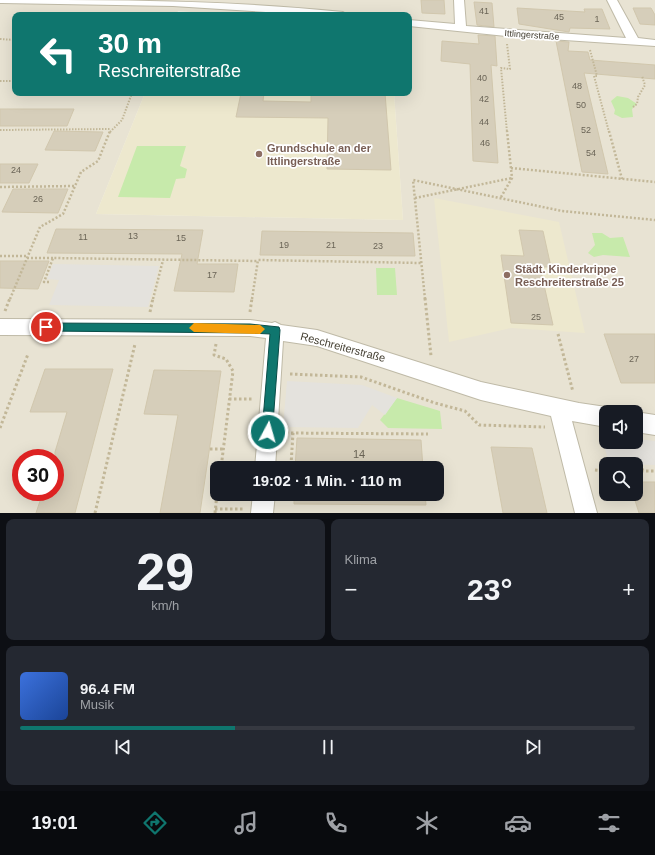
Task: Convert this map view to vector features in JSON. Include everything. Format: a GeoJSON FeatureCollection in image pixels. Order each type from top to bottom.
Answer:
{"type":"FeatureCollection","features":[{"type":"Feature","properties":{"kind":"street"},"geometry":{"type":"LineString","coordinates":[[2,0],[191,4],[312,12]]}},
{"type":"Feature","properties":{"kind":"street"},"geometry":{"type":"LineString","coordinates":[[459,0],[461,29]]}},
{"type":"Feature","properties":{"kind":"street"},"geometry":{"type":"LineString","coordinates":[[612,0],[634,42]]}},
{"type":"Feature","properties":{"kind":"street","name":"Ittlingerstraße"},"geometry":{"type":"LineString","coordinates":[[412,23],[506,33],[655,43]]}},
{"type":"Feature","properties":{"kind":"street","name":"Reschreiterstraße"},"geometry":{"type":"LineString","coordinates":[[1,322],[142,328],[250,328],[275,330],[317,338],[481,391],[599,416]]}},
{"type":"Feature","properties":{"kind":"street"},"geometry":{"type":"LineString","coordinates":[[266,461],[275,330]]}},
{"type":"Feature","properties":{"kind":"street"},"geometry":{"type":"LineString","coordinates":[[559,408],[586,513]]}},
{"type":"Feature","properties":{"kind":"street"},"geometry":{"type":"LineString","coordinates":[[643,423],[655,424]]}},
{"type":"Feature","properties":{"kind":"path"},"geometry":{"type":"LineString","coordinates":[[501,197],[512,178],[501,68],[510,69],[506,33]]}},
{"type":"Feature","properties":{"kind":"path"},"geometry":{"type":"LineString","coordinates":[[0,40],[12,40]]}},
{"type":"Feature","properties":{"kind":"path"},"geometry":{"type":"LineString","coordinates":[[590,49],[597,76],[594,76],[622,179]]}},
{"type":"Feature","properties":{"kind":"path"},"geometry":{"type":"LineString","coordinates":[[633,107],[637,104],[638,97],[645,85],[642,76]]}},
{"type":"Feature","properties":{"kind":"path"},"geometry":{"type":"LineString","coordinates":[[0,81],[12,81]]}},
{"type":"Feature","properties":{"kind":"path"},"geometry":{"type":"LineString","coordinates":[[1,322],[40,227],[63,214],[81,172],[98,161],[111,129],[122,120],[131,96]]}},
{"type":"Feature","properties":{"kind":"path"},"geometry":{"type":"LineString","coordinates":[[0,130],[111,129]]}},
{"type":"Feature","properties":{"kind":"path"},"geometry":{"type":"LineString","coordinates":[[511,168],[655,182]]}},
{"type":"Feature","properties":{"kind":"path"},"geometry":{"type":"LineString","coordinates":[[415,198],[512,178]]}},
{"type":"Feature","properties":{"kind":"path"},"geometry":{"type":"LineString","coordinates":[[431,356],[413,180],[501,197],[562,211],[655,220]]}},
{"type":"Feature","properties":{"kind":"path"},"geometry":{"type":"LineString","coordinates":[[0,187],[75,186]]}},
{"type":"Feature","properties":{"kind":"path"},"geometry":{"type":"LineString","coordinates":[[0,256],[163,260],[421,263]]}},
{"type":"Feature","properties":{"kind":"path"},"geometry":{"type":"LineString","coordinates":[[49,282],[44,282],[53,258]]}},
{"type":"Feature","properties":{"kind":"path"},"geometry":{"type":"LineString","coordinates":[[95,513],[142,328],[163,260]]}},
{"type":"Feature","properties":{"kind":"path"},"geometry":{"type":"LineString","coordinates":[[250,314],[257,261]]}},
{"type":"Feature","properties":{"kind":"path"},"geometry":{"type":"LineString","coordinates":[[558,334],[574,393]]}},
{"type":"Feature","properties":{"kind":"path"},"geometry":{"type":"LineString","coordinates":[[0,428],[28,354]]}},
{"type":"Feature","properties":{"kind":"path"},"geometry":{"type":"LineString","coordinates":[[214,355],[226,359],[233,371],[222,461]]}},
{"type":"Feature","properties":{"kind":"path"},"geometry":{"type":"LineString","coordinates":[[272,373],[361,377],[430,401],[465,411],[480,426],[546,428]]}},
{"type":"Feature","properties":{"kind":"path"},"geometry":{"type":"LineString","coordinates":[[230,400],[256,399]]}},
{"type":"Feature","properties":{"kind":"path"},"geometry":{"type":"LineString","coordinates":[[268,432],[428,434]]}},
{"type":"Feature","properties":{"kind":"path"},"geometry":{"type":"LineString","coordinates":[[291,461],[292,433]]}},
{"type":"Feature","properties":{"kind":"path"},"geometry":{"type":"LineString","coordinates":[[210,449],[223,449]]}},
{"type":"Feature","properties":{"kind":"path"},"geometry":{"type":"LineString","coordinates":[[643,471],[655,471]]}},
{"type":"Feature","properties":{"kind":"path"},"geometry":{"type":"LineString","coordinates":[[216,501],[215,511],[263,506]]}},
{"type":"Feature","properties":{"kind":"shaded area"},"geometry":{"type":"Polygon","coordinates":[[[0,0],[655,0],[655,513],[0,513],[0,0]],[[12,12],[12,96],[144,96],[96,214],[403,220],[394,96],[412,96],[412,12],[12,12]]]}},
{"type":"Feature","properties":{"kind":"shaded area","name":"Grundschule an der Ittlingerstraße"},"geometry":{"type":"Polygon","coordinates":[[[144,96],[394,96],[403,220],[96,214],[144,96]]]}},
{"type":"Feature","properties":{"kind":"shaded area","name":"Städt. Kinderkrippe Reschreiterstraße 25"},"geometry":{"type":"Polygon","coordinates":[[[434,198],[559,222],[585,333],[511,328],[449,342],[434,198]]]}},
{"type":"Feature","properties":{"kind":"shaded area"},"geometry":{"type":"Polygon","coordinates":[[[53,264],[159,266],[148,307],[49,305],[59,280],[47,279],[53,264]]]}},
{"type":"Feature","properties":{"kind":"shaded area"},"geometry":{"type":"Polygon","coordinates":[[[287,381],[362,385],[397,398],[385,415],[372,405],[358,428],[283,427],[287,381]]]}},
{"type":"Feature","properties":{"kind":"shaded area"},"geometry":{"type":"Polygon","coordinates":[[[643,440],[655,441],[655,465],[643,465],[643,457],[607,457],[605,449],[643,449],[643,440]]]}},
{"type":"Feature","properties":{"kind":"green space"},"geometry":{"type":"Polygon","coordinates":[[[617,96],[628,98],[637,104],[632,109],[633,117],[622,118],[614,114],[615,110],[611,101],[617,96]]]}},
{"type":"Feature","properties":{"kind":"green space"},"geometry":{"type":"Polygon","coordinates":[[[137,146],[186,146],[180,166],[187,169],[185,178],[176,179],[170,198],[118,197],[137,146]]]}},
{"type":"Feature","properties":{"kind":"green space"},"geometry":{"type":"Polygon","coordinates":[[[592,233],[602,233],[610,238],[623,237],[630,257],[603,255],[594,257],[588,253],[595,245],[592,233]]]}},
{"type":"Feature","properties":{"kind":"green space"},"geometry":{"type":"Polygon","coordinates":[[[376,268],[395,268],[397,295],[377,295],[376,268]]]}},
{"type":"Feature","properties":{"kind":"green space"},"geometry":{"type":"Polygon","coordinates":[[[397,398],[440,411],[442,429],[388,428],[380,420],[397,398]]]}},
{"type":"Feature","properties":{"kind":"building"},"geometry":{"type":"Polygon","coordinates":[[[421,0],[444,0],[445,14],[422,13],[421,0]]]}},
{"type":"Feature","properties":{"kind":"building"},"geometry":{"type":"Polygon","coordinates":[[[474,2],[492,3],[494,27],[477,25],[474,2]]]}},
{"type":"Feature","properties":{"kind":"building"},"geometry":{"type":"Polygon","coordinates":[[[517,8],[585,12],[584,9],[602,9],[610,29],[570,28],[569,32],[519,24],[517,8]]]}},
{"type":"Feature","properties":{"kind":"building"},"geometry":{"type":"Polygon","coordinates":[[[633,8],[651,8],[655,15],[655,25],[640,24],[633,8]]]}},
{"type":"Feature","properties":{"kind":"building"},"geometry":{"type":"Polygon","coordinates":[[[478,35],[495,36],[497,66],[491,65],[498,163],[473,161],[470,64],[441,61],[442,41],[479,44],[478,35]]]}},
{"type":"Feature","properties":{"kind":"building"},"geometry":{"type":"Polygon","coordinates":[[[556,41],[569,42],[568,51],[588,52],[590,60],[655,65],[655,79],[584,73],[608,174],[582,172],[556,41]]]}},
{"type":"Feature","properties":{"kind":"building"},"geometry":{"type":"Polygon","coordinates":[[[240,96],[264,96],[263,101],[311,102],[311,96],[385,96],[391,170],[327,169],[328,118],[236,117],[240,96]]]}},
{"type":"Feature","properties":{"kind":"building"},"geometry":{"type":"Polygon","coordinates":[[[0,109],[74,109],[67,126],[0,126],[0,109]]]}},
{"type":"Feature","properties":{"kind":"building"},"geometry":{"type":"Polygon","coordinates":[[[54,131],[103,132],[95,151],[45,150],[54,131]]]}},
{"type":"Feature","properties":{"kind":"building"},"geometry":{"type":"Polygon","coordinates":[[[0,164],[38,164],[29,183],[0,183],[0,164]]]}},
{"type":"Feature","properties":{"kind":"building"},"geometry":{"type":"Polygon","coordinates":[[[13,189],[68,189],[58,213],[2,212],[13,189]]]}},
{"type":"Feature","properties":{"kind":"building"},"geometry":{"type":"Polygon","coordinates":[[[56,229],[203,230],[197,264],[238,264],[234,292],[174,291],[182,254],[47,253],[56,229]]]}},
{"type":"Feature","properties":{"kind":"building"},"geometry":{"type":"Polygon","coordinates":[[[519,230],[543,231],[551,267],[540,267],[553,325],[511,323],[501,255],[524,256],[519,230]]]}},
{"type":"Feature","properties":{"kind":"building"},"geometry":{"type":"Polygon","coordinates":[[[262,231],[413,233],[415,256],[260,255],[262,231]]]}},
{"type":"Feature","properties":{"kind":"building"},"geometry":{"type":"Polygon","coordinates":[[[0,261],[49,261],[38,289],[0,288],[0,261]]]}},
{"type":"Feature","properties":{"kind":"building"},"geometry":{"type":"Polygon","coordinates":[[[604,334],[655,334],[655,383],[621,383],[604,334]]]}},
{"type":"Feature","properties":{"kind":"building"},"geometry":{"type":"Polygon","coordinates":[[[45,369],[113,369],[75,513],[36,513],[40,501],[64,501],[64,449],[56,449],[67,412],[30,412],[45,369]]]}},
{"type":"Feature","properties":{"kind":"building"},"geometry":{"type":"Polygon","coordinates":[[[154,370],[221,371],[200,513],[160,513],[178,415],[144,414],[154,370]]]}},
{"type":"Feature","properties":{"kind":"building"},"geometry":{"type":"Polygon","coordinates":[[[297,438],[421,440],[422,461],[295,461],[297,438]]]}},
{"type":"Feature","properties":{"kind":"building"},"geometry":{"type":"Polygon","coordinates":[[[491,447],[532,448],[547,513],[503,513],[491,447]]]}},
{"type":"Feature","properties":{"kind":"building"},"geometry":{"type":"Polygon","coordinates":[[[643,482],[655,482],[655,513],[639,513],[635,501],[643,501],[643,482]]]}},
{"type":"Feature","properties":{"kind":"building"},"geometry":{"type":"Polygon","coordinates":[[[294,501],[426,501],[426,505],[294,504],[294,501]]]}},
{"type":"Feature","properties":{"kind":"slow traffic"},"geometry":{"type":"LineString","coordinates":[[194,328],[260,329]]}},
{"type":"Feature","properties":{"kind":"place","name":"Grundschule an der Ittlingerstraße"},"geometry":{"type":"Point","coordinates":[259,154]}},
{"type":"Feature","properties":{"kind":"place","name":"Städt. Kinderkrippe Reschreiterstraße 25"},"geometry":{"type":"Point","coordinates":[507,275]}},
{"type":"Feature","properties":{"kind":"route"},"geometry":{"type":"LineString","coordinates":[[46,327],[250,328],[275,330],[268,432]]}}]}
